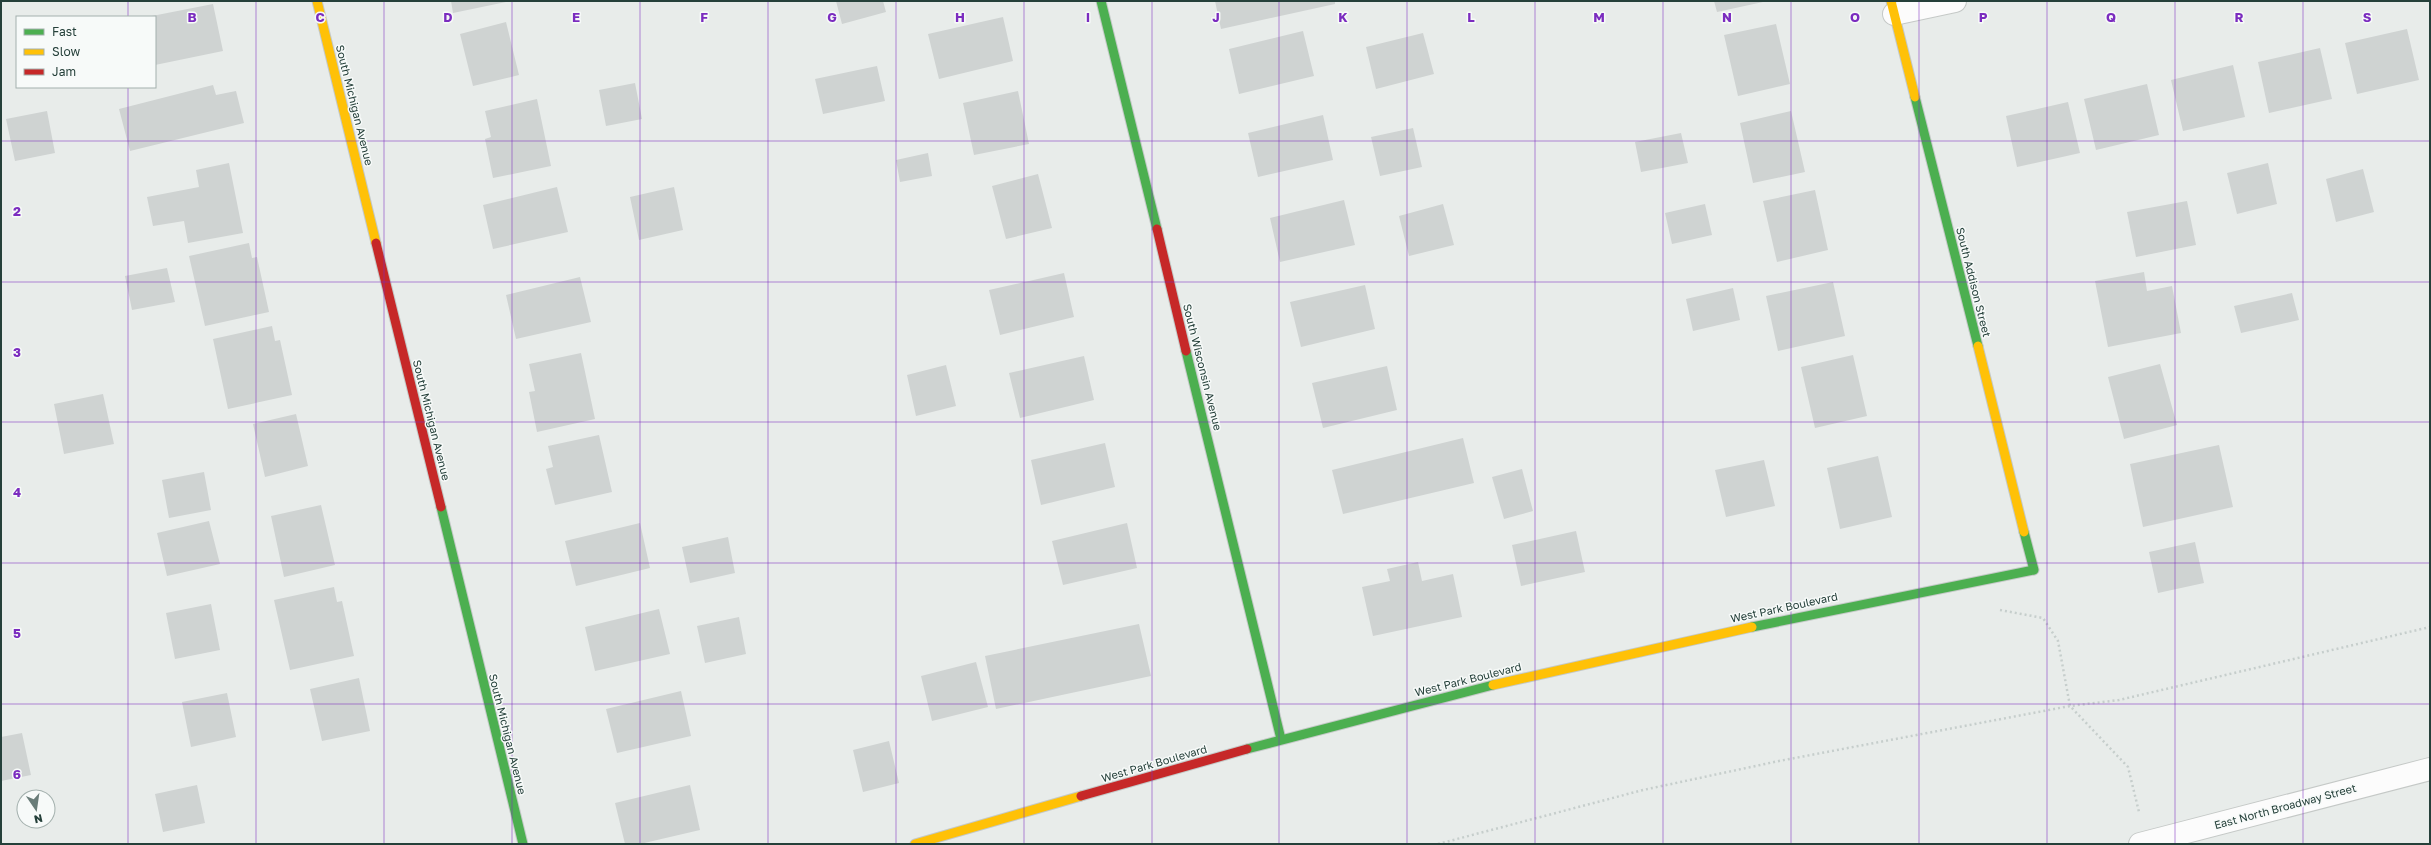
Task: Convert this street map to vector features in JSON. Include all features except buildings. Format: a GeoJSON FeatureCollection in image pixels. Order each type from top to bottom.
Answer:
{"type":"FeatureCollection","features":[{"type":"Feature","properties":{"kind":"street","name":"South Michigan Avenue"},"geometry":{"type":"LineString","coordinates":[[317,1],[523,844]]}},
{"type":"Feature","properties":{"kind":"street","name":"South Wisconsin Avenue"},"geometry":{"type":"LineString","coordinates":[[1101,1],[1281,740]]}},
{"type":"Feature","properties":{"kind":"street"},"geometry":{"type":"LineString","coordinates":[[1892,7],[1955,1]]}},
{"type":"Feature","properties":{"kind":"street","name":"South Addison Street"},"geometry":{"type":"LineString","coordinates":[[1892,7],[2034,570]]}},
{"type":"Feature","properties":{"kind":"street","name":"West Park Boulevard"},"geometry":{"type":"LineString","coordinates":[[915,844],[1281,740],[1494,685],[1750,626],[2034,570]]}},
{"type":"Feature","properties":{"kind":"street","name":"East North Broadway Street"},"geometry":{"type":"LineString","coordinates":[[2143,843],[2430,769]]}},
{"type":"Feature","properties":{"kind":"path"},"geometry":{"type":"LineString","coordinates":[[1966,583],[1988,606],[2012,614],[2043,618],[2058,640],[2070,706],[2128,767],[2143,843]]}},
{"type":"Feature","properties":{"kind":"path"},"geometry":{"type":"LineString","coordinates":[[1438,844],[1644,790],[1779,761],[2070,706],[2119,700],[2430,627]]}},
{"type":"Feature","properties":{"kind":"traffic: fast"},"geometry":{"type":"LineString","coordinates":[[1101,1],[1157,229]]}},
{"type":"Feature","properties":{"kind":"traffic: fast"},"geometry":{"type":"LineString","coordinates":[[1915,97],[1978,346]]}},
{"type":"Feature","properties":{"kind":"traffic: fast"},"geometry":{"type":"LineString","coordinates":[[1186,351],[1281,739]]}},
{"type":"Feature","properties":{"kind":"traffic: fast"},"geometry":{"type":"LineString","coordinates":[[441,507],[523,844]]}},
{"type":"Feature","properties":{"kind":"traffic: fast"},"geometry":{"type":"LineString","coordinates":[[1752,627],[2034,570],[2024,532]]}},
{"type":"Feature","properties":{"kind":"traffic: fast"},"geometry":{"type":"LineString","coordinates":[[1247,749],[1493,685]]}},
{"type":"Feature","properties":{"kind":"traffic: slow"},"geometry":{"type":"LineString","coordinates":[[317,1],[376,243]]}},
{"type":"Feature","properties":{"kind":"traffic: slow"},"geometry":{"type":"LineString","coordinates":[[1891,1],[1915,97]]}},
{"type":"Feature","properties":{"kind":"traffic: slow"},"geometry":{"type":"LineString","coordinates":[[1978,346],[2024,532]]}},
{"type":"Feature","properties":{"kind":"traffic: slow"},"geometry":{"type":"LineString","coordinates":[[1493,685],[1752,627]]}},
{"type":"Feature","properties":{"kind":"traffic: slow"},"geometry":{"type":"LineString","coordinates":[[915,844],[1081,796]]}},
{"type":"Feature","properties":{"kind":"traffic: jam"},"geometry":{"type":"LineString","coordinates":[[1157,229],[1186,351]]}},
{"type":"Feature","properties":{"kind":"traffic: jam"},"geometry":{"type":"LineString","coordinates":[[376,243],[441,507]]}},
{"type":"Feature","properties":{"kind":"traffic: jam"},"geometry":{"type":"LineString","coordinates":[[1081,796],[1247,749]]}}]}
